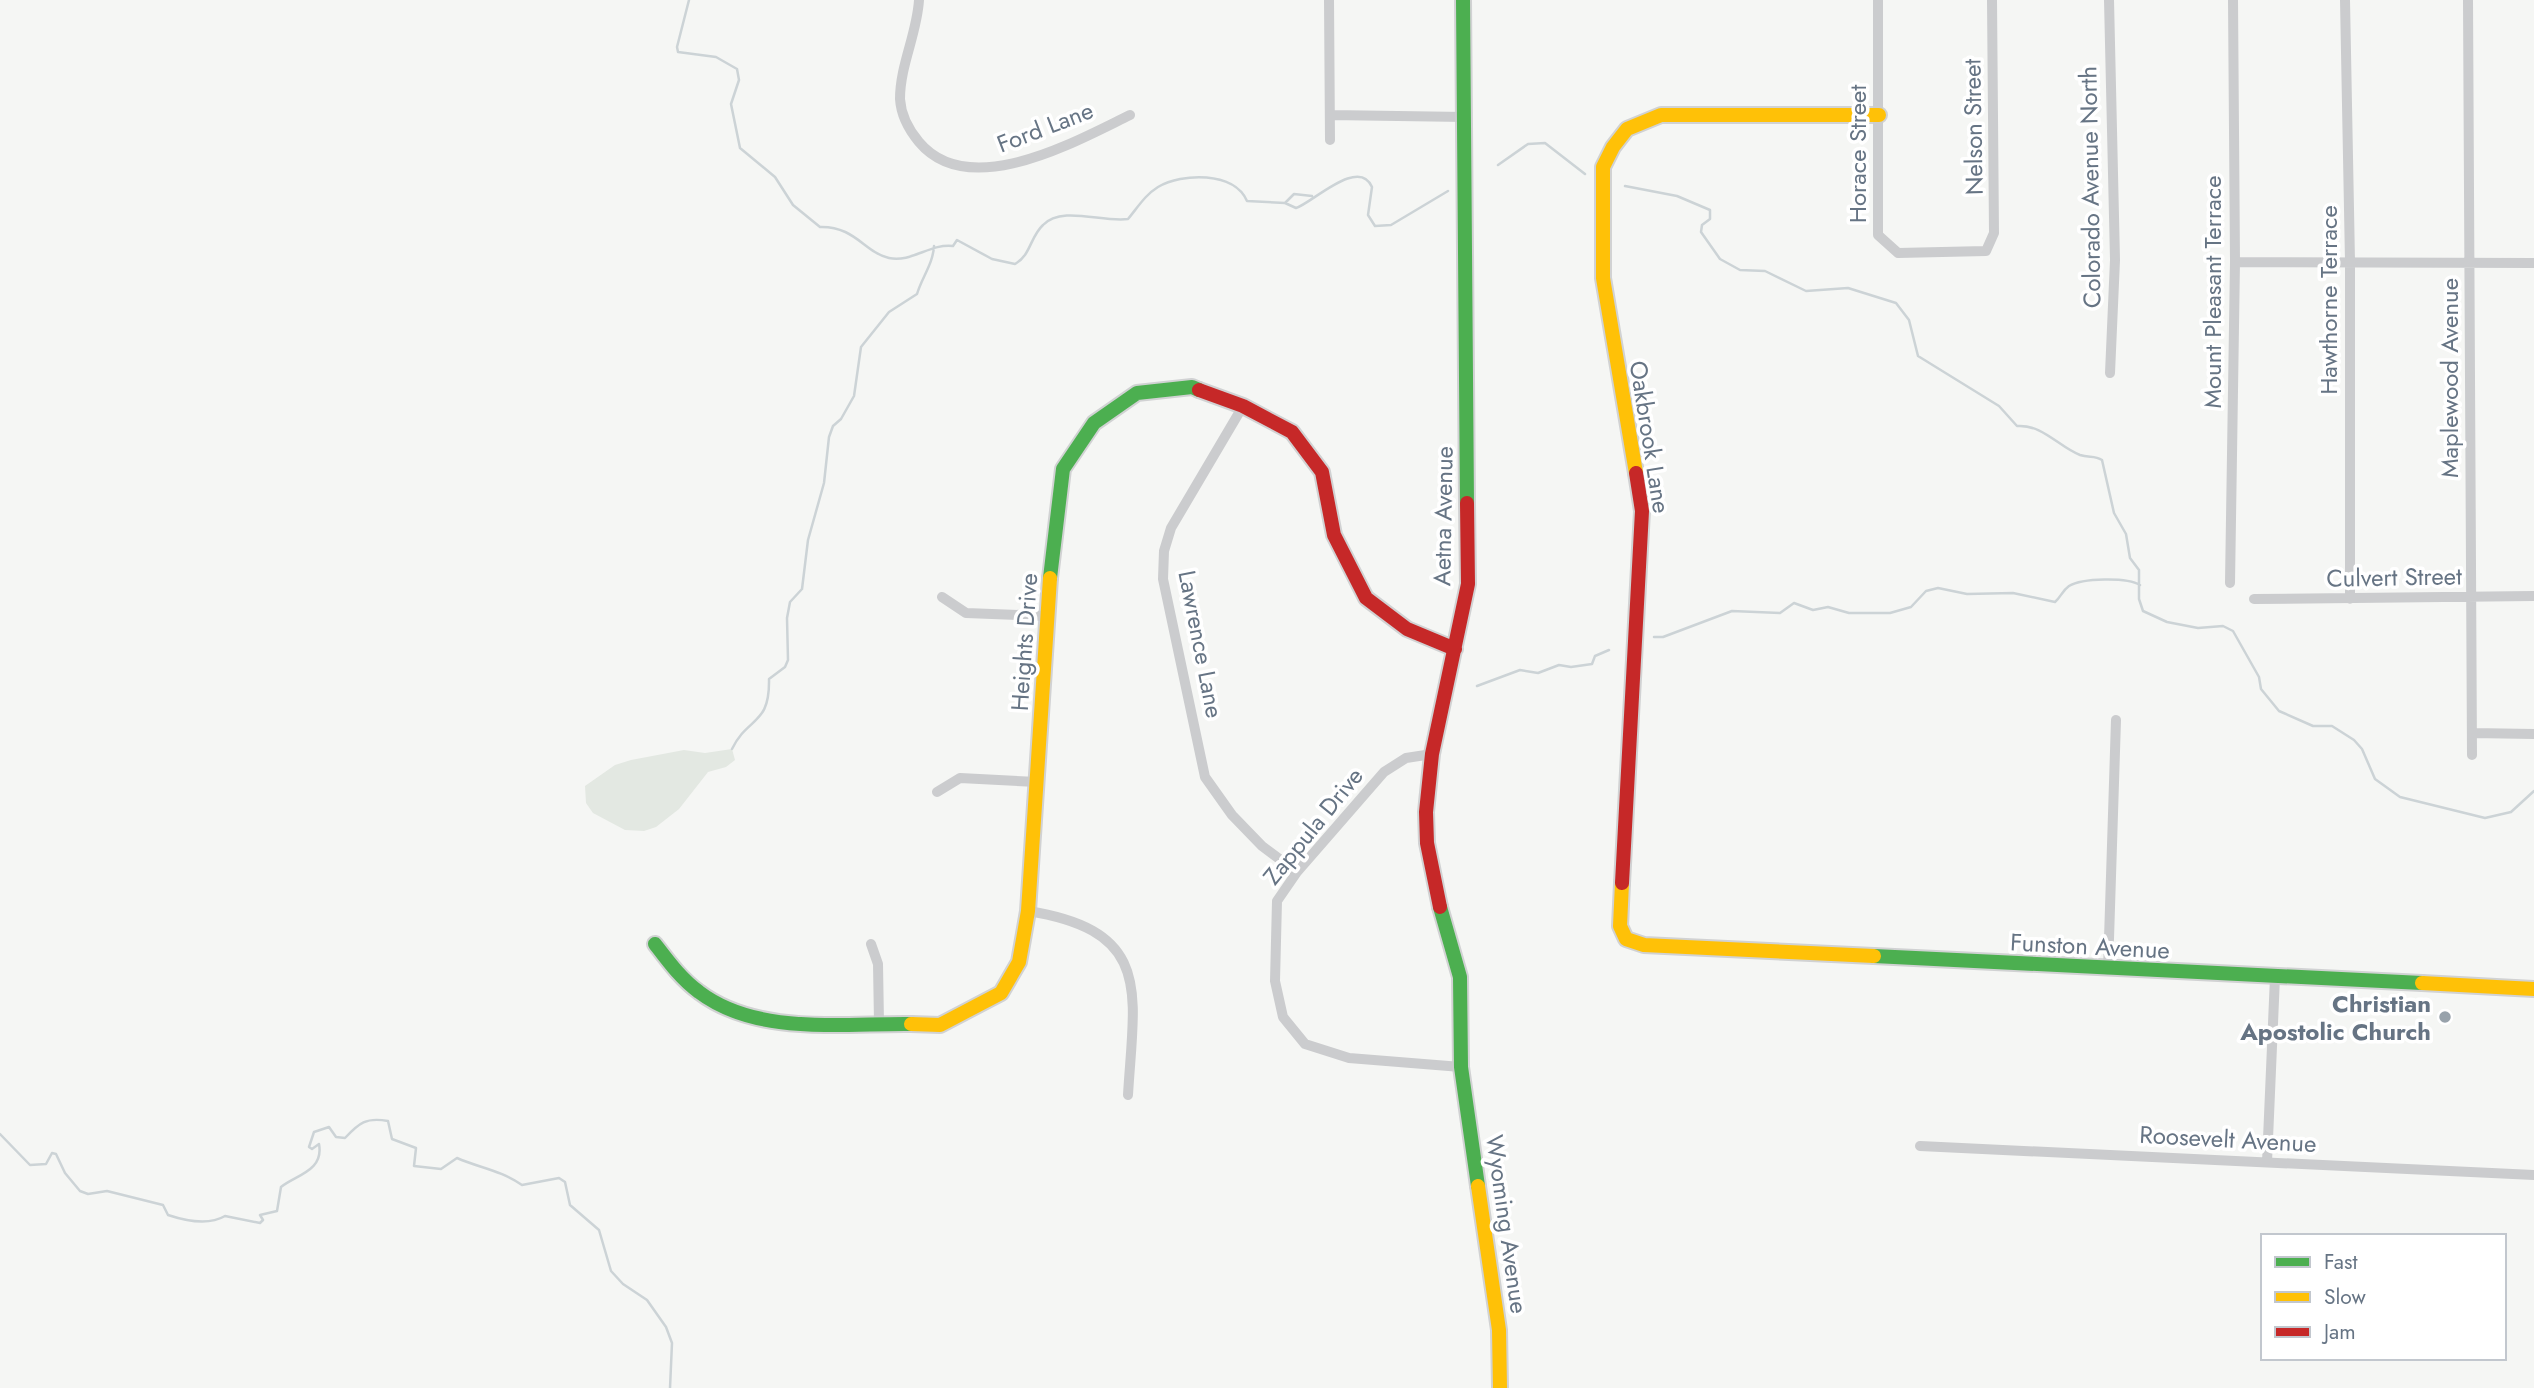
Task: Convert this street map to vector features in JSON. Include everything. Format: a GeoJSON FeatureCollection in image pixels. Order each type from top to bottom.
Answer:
{"type":"FeatureCollection","features":[{"type":"Feature","properties":{"kind":"street","name":"Ford Lane"},"geometry":{"type":"LineString","coordinates":[[919,0],[905,63],[900,102],[912,133],[924,149],[943,162],[961,168],[995,168],[1084,137],[1130,114]]}},
{"type":"Feature","properties":{"kind":"street"},"geometry":{"type":"LineString","coordinates":[[1329,0],[1330,140]]}},
{"type":"Feature","properties":{"kind":"street","name":"Aetna Avenue"},"geometry":{"type":"LineString","coordinates":[[1461,1067],[1460,977],[1442,920],[1427,843],[1426,812],[1432,754],[1468,584],[1463,0]]}},
{"type":"Feature","properties":{"kind":"street","name":"Horace Street"},"geometry":{"type":"LineString","coordinates":[[1878,0],[1878,234],[1898,253],[1986,251]]}},
{"type":"Feature","properties":{"kind":"street","name":"Nelson Street"},"geometry":{"type":"LineString","coordinates":[[1986,251],[1994,233],[1992,0]]}},
{"type":"Feature","properties":{"kind":"street","name":"Colorado Avenue North"},"geometry":{"type":"LineString","coordinates":[[2109,0],[2115,260],[2110,373]]}},
{"type":"Feature","properties":{"kind":"street","name":"Mount Pleasant Terrace"},"geometry":{"type":"LineString","coordinates":[[2230,583],[2235,262],[2233,0]]}},
{"type":"Feature","properties":{"kind":"street","name":"Hawthorne Terrace"},"geometry":{"type":"LineString","coordinates":[[2345,0],[2350,261],[2350,599]]}},
{"type":"Feature","properties":{"kind":"street","name":"Maplewood Avenue"},"geometry":{"type":"LineString","coordinates":[[2468,0],[2472,755]]}},
{"type":"Feature","properties":{"kind":"street"},"geometry":{"type":"LineString","coordinates":[[1330,115],[1465,117]]}},
{"type":"Feature","properties":{"kind":"street","name":"Oakbrook Lane"},"geometry":{"type":"LineString","coordinates":[[1644,945],[1626,939],[1620,926],[1642,511],[1627,412],[1611,343],[1603,278],[1603,167],[1613,147],[1627,129],[1661,115],[1879,115]]}},
{"type":"Feature","properties":{"kind":"street"},"geometry":{"type":"LineString","coordinates":[[2235,262],[2534,263]]}},
{"type":"Feature","properties":{"kind":"street","name":"Heights Drive"},"geometry":{"type":"LineString","coordinates":[[655,944],[674,969],[701,993],[739,1013],[778,1022],[940,1025],[968,1013],[1001,993],[1019,962],[1028,911],[1046,617],[1063,469],[1094,423],[1137,393],[1192,387],[1243,405],[1292,432],[1322,472],[1334,535],[1367,598],[1407,629],[1455,649]]}},
{"type":"Feature","properties":{"kind":"street","name":"Lawrence Lane"},"geometry":{"type":"LineString","coordinates":[[1243,405],[1171,528],[1164,551],[1163,579],[1205,776],[1233,815],[1262,846],[1297,872]]}},
{"type":"Feature","properties":{"kind":"street","name":"Culvert Street"},"geometry":{"type":"LineString","coordinates":[[2253,599],[2534,596]]}},
{"type":"Feature","properties":{"kind":"street"},"geometry":{"type":"LineString","coordinates":[[942,597],[966,612],[1046,617]]}},
{"type":"Feature","properties":{"kind":"street"},"geometry":{"type":"LineString","coordinates":[[2108,970],[2116,720]]}},
{"type":"Feature","properties":{"kind":"street"},"geometry":{"type":"LineString","coordinates":[[2472,733],[2534,734]]}},
{"type":"Feature","properties":{"kind":"street","name":"Zappula Drive"},"geometry":{"type":"LineString","coordinates":[[1432,754],[1406,758],[1384,772],[1297,872],[1276,901],[1275,981],[1283,1017],[1305,1044],[1349,1058],[1461,1067]]}},
{"type":"Feature","properties":{"kind":"street"},"geometry":{"type":"LineString","coordinates":[[937,792],[960,778],[1037,782]]}},
{"type":"Feature","properties":{"kind":"street"},"geometry":{"type":"LineString","coordinates":[[1028,911],[1065,917],[1108,939],[1128,971],[1134,993],[1128,1095]]}},
{"type":"Feature","properties":{"kind":"street"},"geometry":{"type":"LineString","coordinates":[[871,944],[878,964],[878,1022]]}},
{"type":"Feature","properties":{"kind":"street","name":"Funston Avenue"},"geometry":{"type":"LineString","coordinates":[[1644,945],[2534,989]]}},
{"type":"Feature","properties":{"kind":"street"},"geometry":{"type":"LineString","coordinates":[[2267,1161],[2275,977]]}},
{"type":"Feature","properties":{"kind":"street","name":"Wyoming Avenue"},"geometry":{"type":"LineString","coordinates":[[1461,1067],[1499,1330],[1500,1388]]}},
{"type":"Feature","properties":{"kind":"street","name":"Roosevelt Avenue"},"geometry":{"type":"LineString","coordinates":[[1920,1146],[2534,1175]]}},
{"type":"Feature","properties":{"kind":"shaded area"},"geometry":{"type":"Polygon","coordinates":[[[732,749],[735,760],[726,767],[708,772],[679,809],[656,827],[644,831],[625,830],[593,813],[586,803],[585,786],[615,765],[684,750],[705,753],[732,749]]]}},
{"type":"Feature","properties":{"kind":"waterway"},"geometry":{"type":"LineString","coordinates":[[689,0],[678,52],[716,57],[737,69],[739,80],[731,104],[740,148],[775,177],[793,205],[820,227],[851,235],[889,258],[905,258],[937,247],[953,246],[957,240],[992,259],[1015,264],[1024,256],[1039,230],[1051,219],[1072,215],[1128,219],[1145,197],[1158,187],[1193,177],[1231,184],[1247,201],[1285,203],[1296,208],[1346,179],[1366,179],[1372,187],[1368,215],[1375,226],[1391,225],[1448,191]]}},
{"type":"Feature","properties":{"kind":"waterway"},"geometry":{"type":"LineString","coordinates":[[1498,165],[1528,144],[1545,143],[1585,174]]}},
{"type":"Feature","properties":{"kind":"waterway"},"geometry":{"type":"LineString","coordinates":[[1625,186],[1677,196],[1710,210],[1710,219],[1702,225],[1701,232],[1720,259],[1740,270],[1765,271],[1806,291],[1848,288],[1896,303],[1909,320],[1918,356],[1999,406],[2017,426],[2026,426],[2042,432],[2080,455],[2102,460],[2114,513],[2126,534],[2130,558],[2139,570],[2139,599],[2143,611],[2167,622],[2198,628],[2223,626],[2233,631],[2259,677],[2261,689],[2279,711],[2313,726],[2332,726],[2354,740],[2362,749],[2375,779],[2400,797],[2485,818],[2511,812],[2534,791]]}},
{"type":"Feature","properties":{"kind":"waterway"},"geometry":{"type":"LineString","coordinates":[[1285,203],[1294,194],[1312,196]]}},
{"type":"Feature","properties":{"kind":"waterway"},"geometry":{"type":"LineString","coordinates":[[732,749],[738,738],[762,713],[766,705],[769,679],[785,667],[788,660],[787,618],[790,602],[802,589],[808,540],[824,483],[829,437],[833,426],[841,419],[854,396],[861,347],[889,312],[917,294],[932,259],[934,246]]}},
{"type":"Feature","properties":{"kind":"waterway"},"geometry":{"type":"LineString","coordinates":[[1654,637],[1663,637],[1732,611],[1780,613],[1794,603],[1813,610],[1828,607],[1849,613],[1890,613],[1911,607],[1926,591],[1938,588],[1967,594],[2013,593],[2055,602],[2069,586],[2084,581],[2115,580],[2140,585]]}},
{"type":"Feature","properties":{"kind":"waterway"},"geometry":{"type":"LineString","coordinates":[[1477,686],[1520,670],[1538,673],[1559,665],[1571,667],[1592,664],[1595,656],[1609,650]]}},
{"type":"Feature","properties":{"kind":"waterway"},"geometry":{"type":"LineString","coordinates":[[0,1134],[30,1165],[46,1164],[52,1153],[56,1154],[65,1173],[80,1191],[88,1194],[107,1191],[163,1205],[168,1215],[197,1222],[225,1216],[260,1223],[263,1220],[260,1215],[277,1211],[281,1187],[308,1171],[317,1160],[319,1144],[312,1149],[309,1147],[314,1132],[329,1127],[336,1137],[345,1138],[359,1125],[374,1120],[388,1121],[392,1139],[416,1148],[414,1166],[441,1169],[457,1158],[522,1185],[559,1178],[565,1182],[570,1205],[599,1230],[611,1271],[623,1284],[647,1300],[666,1327],[672,1343],[670,1388]]}},
{"type":"Feature","properties":{"kind":"traffic: fast"},"geometry":{"type":"LineString","coordinates":[[1463,0],[1467,503]]}},
{"type":"Feature","properties":{"kind":"traffic: fast"},"geometry":{"type":"LineString","coordinates":[[1050,578],[1063,469],[1094,423],[1137,393],[1192,387],[1199,390]]}},
{"type":"Feature","properties":{"kind":"traffic: fast"},"geometry":{"type":"LineString","coordinates":[[1440,907],[1460,977],[1461,1067],[1478,1186]]}},
{"type":"Feature","properties":{"kind":"traffic: fast"},"geometry":{"type":"LineString","coordinates":[[655,944],[692,987],[722,1006],[747,1015],[801,1024],[911,1024]]}},
{"type":"Feature","properties":{"kind":"traffic: fast"},"geometry":{"type":"LineString","coordinates":[[1874,956],[2422,983]]}},
{"type":"Feature","properties":{"kind":"traffic: slow"},"geometry":{"type":"LineString","coordinates":[[1636,473],[1603,278],[1603,167],[1613,147],[1627,129],[1661,115],[1879,115]]}},
{"type":"Feature","properties":{"kind":"traffic: slow"},"geometry":{"type":"LineString","coordinates":[[911,1024],[940,1025],[1001,993],[1019,962],[1028,911],[1050,578]]}},
{"type":"Feature","properties":{"kind":"traffic: slow"},"geometry":{"type":"LineString","coordinates":[[1622,883],[1620,926],[1626,939],[1644,945],[1874,956]]}},
{"type":"Feature","properties":{"kind":"traffic: slow"},"geometry":{"type":"LineString","coordinates":[[2422,983],[2534,989]]}},
{"type":"Feature","properties":{"kind":"traffic: slow"},"geometry":{"type":"LineString","coordinates":[[1478,1186],[1499,1330],[1500,1388]]}},
{"type":"Feature","properties":{"kind":"traffic: jam"},"geometry":{"type":"LineString","coordinates":[[1199,390],[1243,406],[1292,432],[1322,472],[1334,535],[1366,598],[1407,629],[1455,649]]}},
{"type":"Feature","properties":{"kind":"traffic: jam"},"geometry":{"type":"LineString","coordinates":[[1622,883],[1642,511],[1636,473]]}},
{"type":"Feature","properties":{"kind":"traffic: jam"},"geometry":{"type":"LineString","coordinates":[[1440,907],[1427,843],[1426,812],[1432,754],[1468,584],[1467,503]]}},
{"type":"Feature","properties":{"kind":"place","name":"Christian Apostolic Church"},"geometry":{"type":"Point","coordinates":[2445,1017]}}]}
